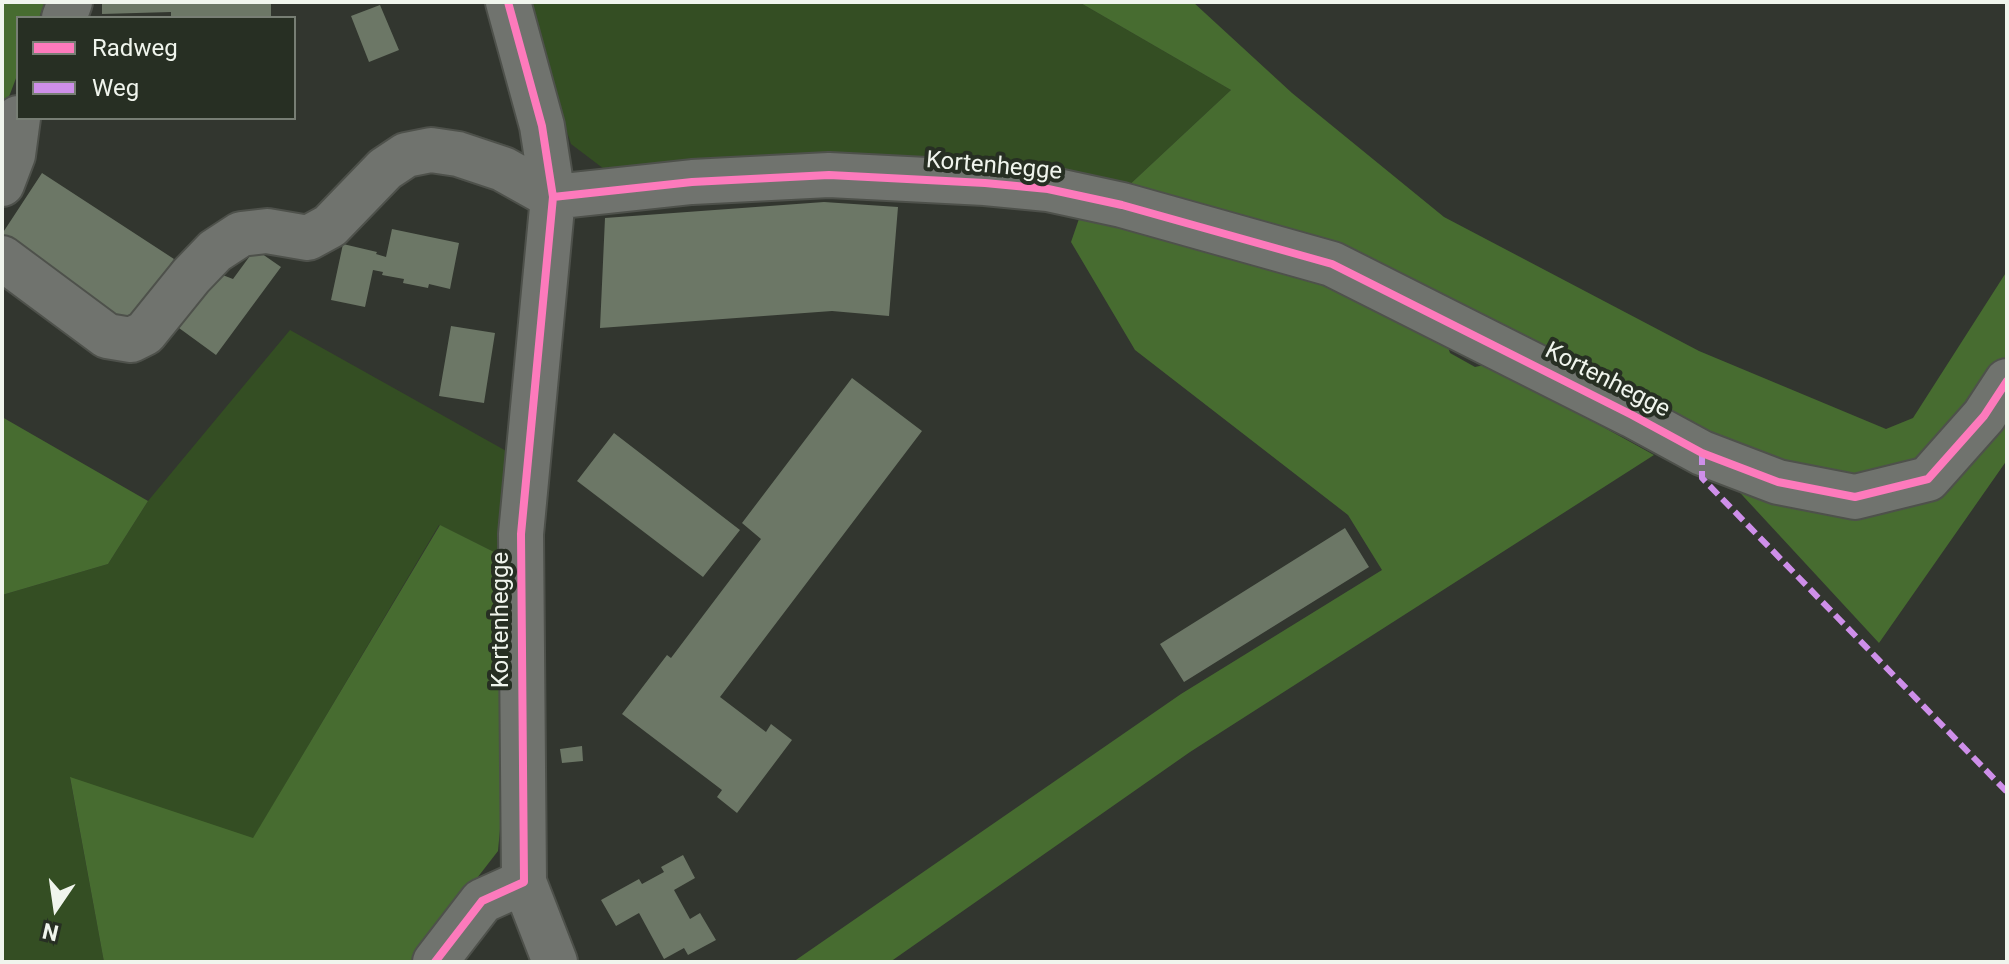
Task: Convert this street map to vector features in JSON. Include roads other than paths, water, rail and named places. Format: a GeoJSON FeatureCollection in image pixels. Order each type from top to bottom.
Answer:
{"type":"FeatureCollection","features":[{"type":"Feature","properties":{"kind":"street"},"geometry":{"type":"LineString","coordinates":[[508,2],[542,126],[553,197]]}},
{"type":"Feature","properties":{"kind":"street"},"geometry":{"type":"LineString","coordinates":[[2,184],[13,155],[18,120]]}},
{"type":"Feature","properties":{"kind":"street"},"geometry":{"type":"LineString","coordinates":[[2,258],[107,336],[131,340],[145,333],[215,251],[241,234],[267,231],[308,238],[330,226],[385,169],[406,155],[431,150],[458,154],[503,169],[553,197]]}},
{"type":"Feature","properties":{"kind":"street","name":"Kortenhegge"},"geometry":{"type":"LineString","coordinates":[[555,962],[524,882],[521,534],[553,197],[692,182],[829,175],[1048,189],[1122,205],[1332,264],[1702,453],[1778,482],[1855,497],[1928,479],[1984,416],[2007,381]]}},
{"type":"Feature","properties":{"kind":"street"},"geometry":{"type":"LineString","coordinates":[[435,962],[482,901],[524,882]]}}]}
